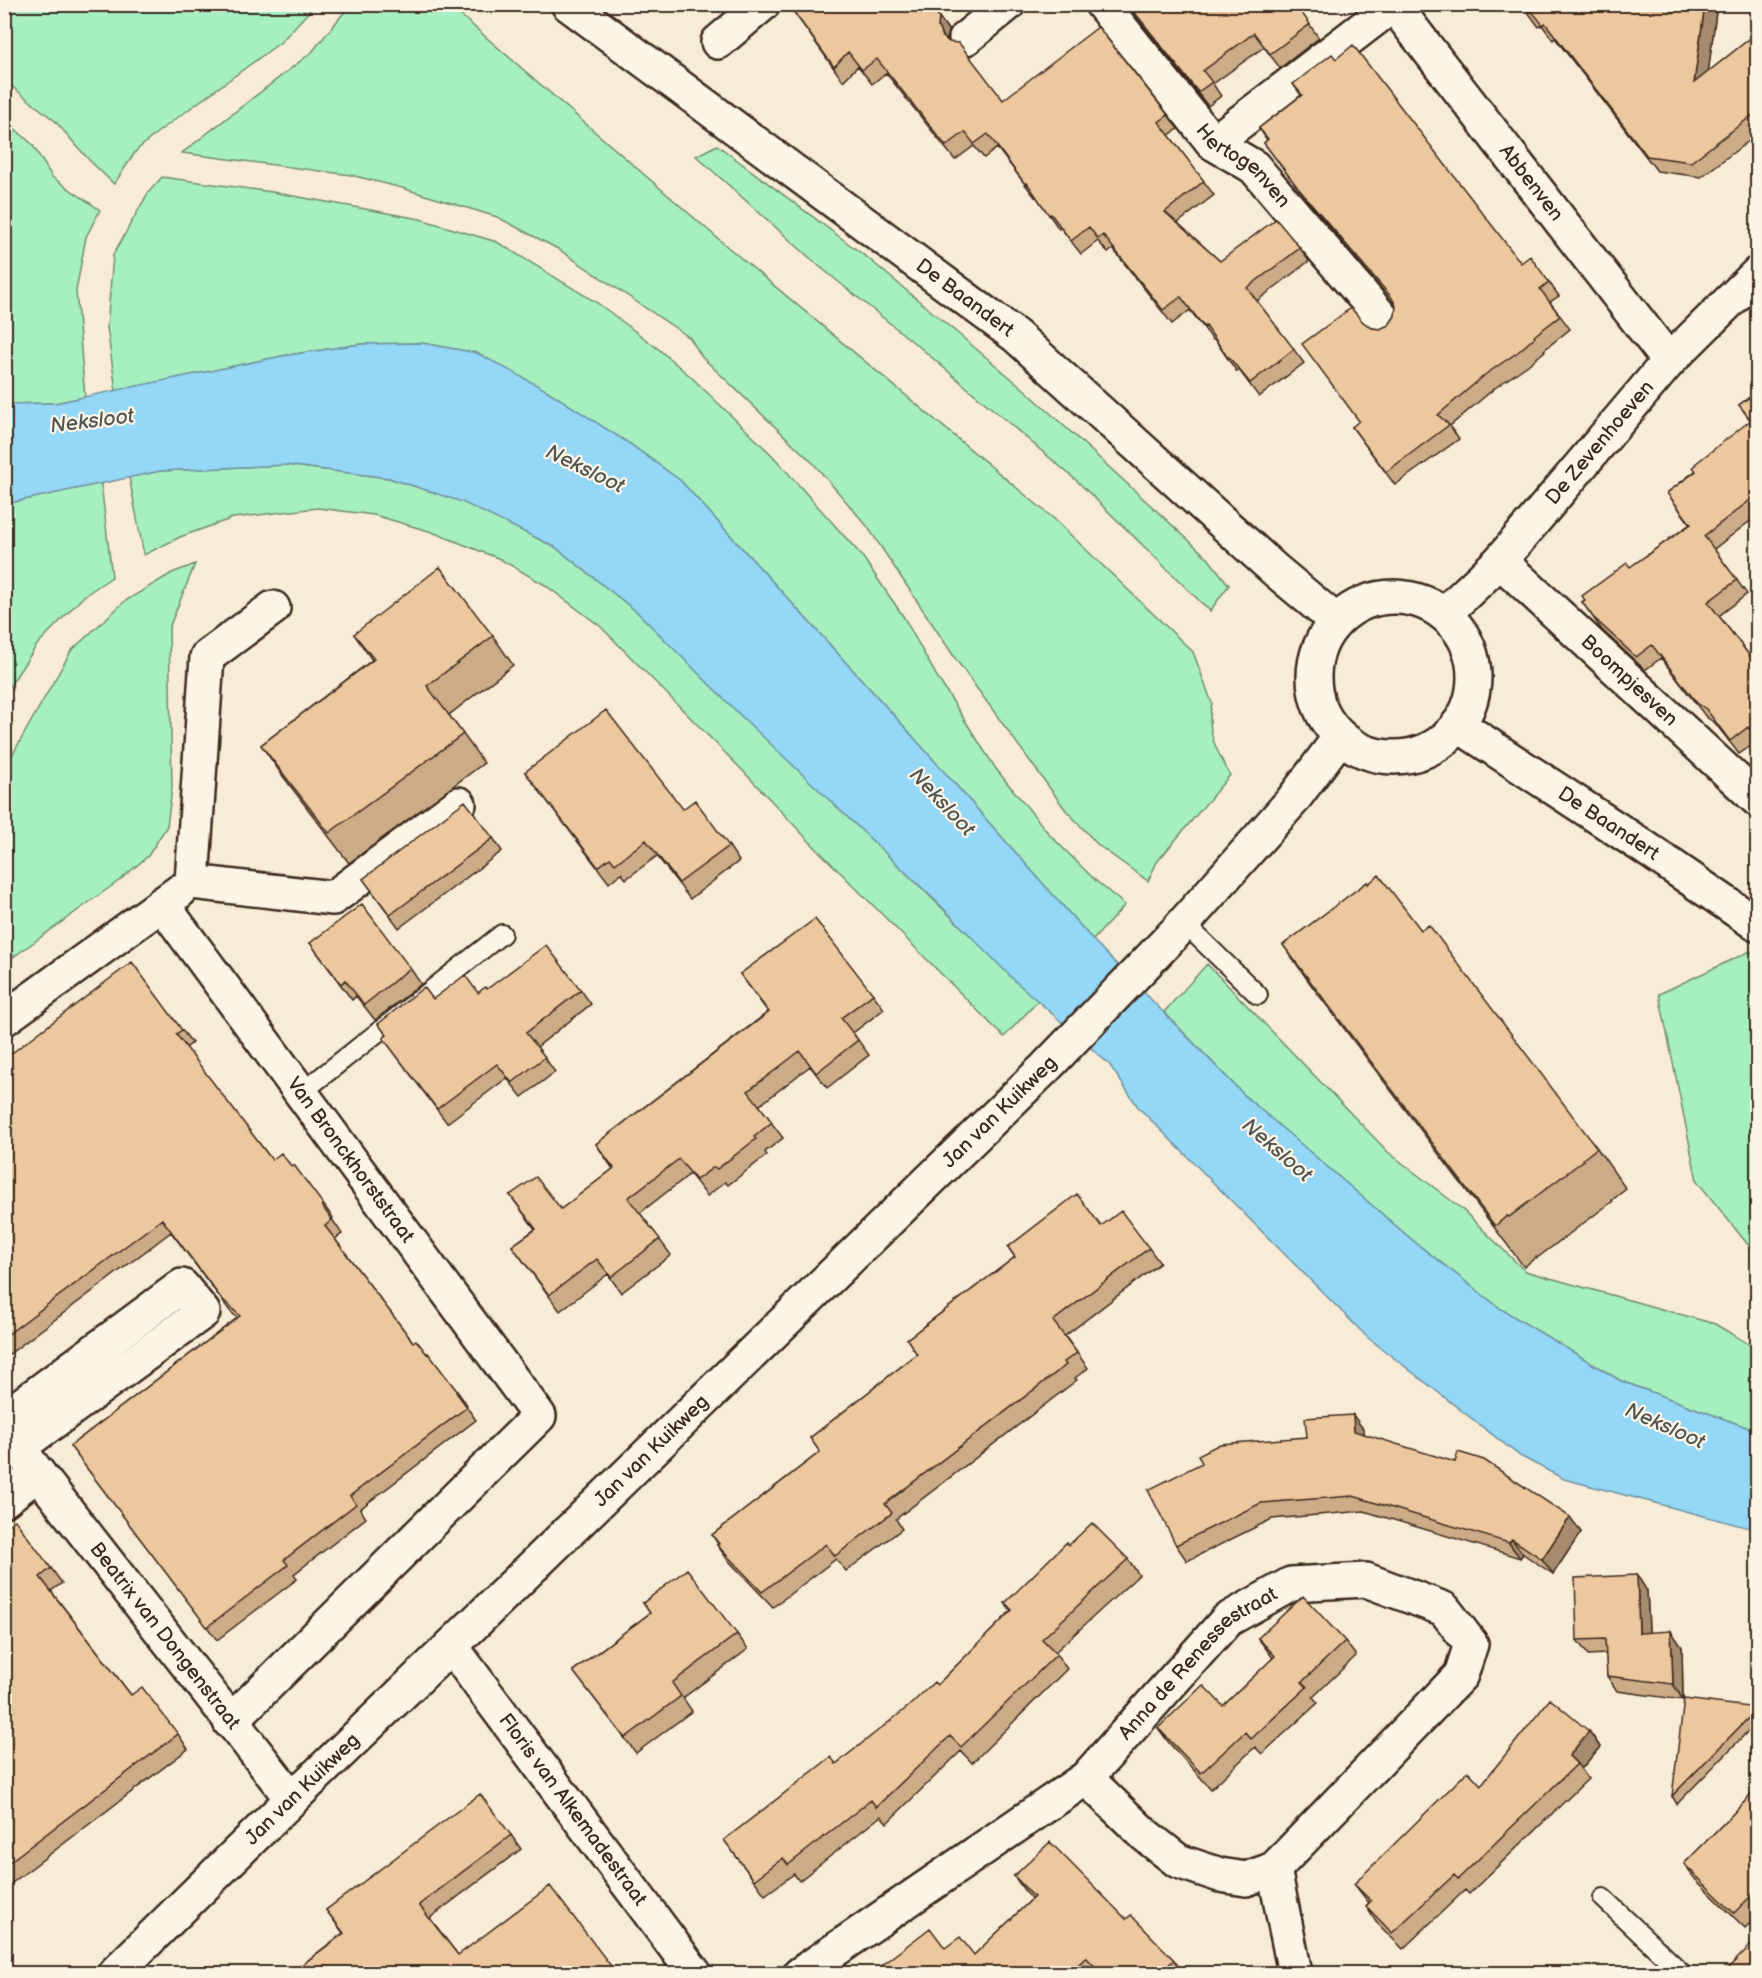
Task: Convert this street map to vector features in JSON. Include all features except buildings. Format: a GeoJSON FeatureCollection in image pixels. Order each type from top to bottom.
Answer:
{"type":"FeatureCollection","features":[{"type":"Feature","properties":{"kind":"street","name":"De Baandert"},"geometry":{"type":"LineString","coordinates":[[567,4],[1016,336],[1275,570],[1336,621]]}},
{"type":"Feature","properties":{"kind":"street"},"geometry":{"type":"LineString","coordinates":[[718,42],[763,4]]}},
{"type":"Feature","properties":{"kind":"street"},"geometry":{"type":"LineString","coordinates":[[966,38],[1008,4]]}},
{"type":"Feature","properties":{"kind":"street","name":"Hertogenven"},"geometry":{"type":"LineString","coordinates":[[1102,4],[1213,143],[1254,167],[1387,324]]}},
{"type":"Feature","properties":{"kind":"street","name":"Abbenven"},"geometry":{"type":"LineString","coordinates":[[1213,143],[1393,5],[1669,361]]}},
{"type":"Feature","properties":{"kind":"street","name":"De Zevenhoeven"},"geometry":{"type":"LineString","coordinates":[[1444,615],[1500,561],[1669,361],[1758,273]]}},
{"type":"Feature","properties":{"kind":"street","name":"Boompjesven"},"geometry":{"type":"LineString","coordinates":[[1500,561],[1758,800]]}},
{"type":"Feature","properties":{"kind":"street"},"geometry":{"type":"LineString","coordinates":[[1389,597],[1418,601],[1444,615],[1461,632],[1471,655],[1474,680],[1470,704],[1458,725],[1439,744],[1414,754],[1388,757],[1362,751],[1340,737],[1324,717],[1315,693],[1314,667],[1321,642],[1336,621],[1360,604],[1389,597]]}},
{"type":"Feature","properties":{"kind":"street"},"geometry":{"type":"LineString","coordinates":[[192,882],[207,657],[273,608]]}},
{"type":"Feature","properties":{"kind":"street","name":"De Baandert"},"geometry":{"type":"LineString","coordinates":[[1458,725],[1758,925]]}},
{"type":"Feature","properties":{"kind":"street","name":"Jan van Kuikweg"},"geometry":{"type":"LineString","coordinates":[[114,1974],[1063,1049],[1184,923],[1292,801],[1340,737]]}},
{"type":"Feature","properties":{"kind":"street"},"geometry":{"type":"LineString","coordinates":[[4,1018],[192,882],[333,898],[459,804]]}},
{"type":"Feature","properties":{"kind":"street","name":"Van Bronckhorststraat"},"geometry":{"type":"LineString","coordinates":[[162,904],[539,1416],[230,1722]]}},
{"type":"Feature","properties":{"kind":"street","name":"Beatrix van Dongenstraat"},"geometry":{"type":"LineString","coordinates":[[4,1418],[182,1286],[203,1312],[11,1439],[230,1722],[292,1798]]}},
{"type":"Feature","properties":{"kind":"street"},"geometry":{"type":"LineString","coordinates":[[4,1500],[38,1473]]}},
{"type":"Feature","properties":{"kind":"street","name":"Anna de Renessestraat"},"geometry":{"type":"LineString","coordinates":[[800,1974],[1086,1778],[1227,1620],[1291,1584],[1366,1580],[1444,1609],[1471,1644],[1461,1675],[1274,1869],[1246,1879],[1220,1875],[1178,1861],[1145,1835],[1086,1778]]}},
{"type":"Feature","properties":{"kind":"street","name":"Floris van Alkemadestraat"},"geometry":{"type":"LineString","coordinates":[[451,1646],[695,1974]]}},
{"type":"Feature","properties":{"kind":"street"},"geometry":{"type":"LineString","coordinates":[[1274,1869],[1294,1968]]}},
{"type":"Feature","properties":{"kind":"lane"},"geometry":{"type":"LineString","coordinates":[[1184,923],[1258,995]]}},
{"type":"Feature","properties":{"kind":"lane"},"geometry":{"type":"LineString","coordinates":[[301,1093],[502,934]]}},
{"type":"Feature","properties":{"kind":"lane"},"geometry":{"type":"LineString","coordinates":[[1604,1898],[1683,1974]]}},
{"type":"Feature","properties":{"kind":"green space"},"geometry":{"type":"Polygon","coordinates":[[[5,4],[315,5],[281,42],[158,132],[136,151],[114,184],[89,160],[55,121],[5,81],[5,4]]]}},
{"type":"Feature","properties":{"kind":"green space"},"geometry":{"type":"Polygon","coordinates":[[[350,5],[449,5],[730,249],[1053,518],[1193,652],[1212,703],[1211,732],[1230,775],[1157,862],[1148,881],[1099,846],[1065,809],[957,661],[867,526],[813,463],[702,357],[690,338],[558,249],[497,217],[351,175],[182,153],[312,52],[350,5]]]}},
{"type":"Feature","properties":{"kind":"green space"},"geometry":{"type":"Polygon","coordinates":[[[4,119],[32,144],[52,177],[100,210],[86,237],[76,291],[85,397],[55,403],[5,404],[4,119]]]}},
{"type":"Feature","properties":{"kind":"green space"},"geometry":{"type":"Polygon","coordinates":[[[717,145],[869,259],[1024,389],[1208,558],[1229,585],[1210,611],[1077,481],[923,350],[820,267],[696,156],[717,145]]]}},
{"type":"Feature","properties":{"kind":"green space"},"geometry":{"type":"Polygon","coordinates":[[[162,177],[272,192],[420,219],[497,242],[599,304],[656,347],[690,376],[772,455],[862,556],[903,616],[939,680],[996,769],[1050,835],[1095,880],[1125,905],[1093,940],[900,722],[681,481],[630,444],[477,353],[422,343],[361,344],[282,356],[116,391],[107,327],[113,255],[148,193],[162,177]]]}},
{"type":"Feature","properties":{"kind":"green space"},"geometry":{"type":"Polygon","coordinates":[[[286,465],[389,478],[462,501],[555,547],[637,612],[1038,1001],[1004,1037],[600,626],[545,585],[500,559],[432,532],[374,515],[318,508],[233,518],[180,537],[144,555],[129,477],[160,471],[286,465]]]}},
{"type":"Feature","properties":{"kind":"green space"},"geometry":{"type":"Polygon","coordinates":[[[101,483],[112,577],[84,596],[37,645],[5,693],[5,504],[101,483]]]}},
{"type":"Feature","properties":{"kind":"green space"},"geometry":{"type":"Polygon","coordinates":[[[195,564],[169,628],[172,788],[167,826],[148,856],[120,880],[5,963],[6,766],[71,651],[125,601],[172,573],[195,564]]]}},
{"type":"Feature","properties":{"kind":"green space"},"geometry":{"type":"Polygon","coordinates":[[[1750,951],[1758,957],[1757,1256],[1697,1181],[1659,994],[1750,951]]]}},
{"type":"Feature","properties":{"kind":"green space"},"geometry":{"type":"Polygon","coordinates":[[[1207,964],[1388,1152],[1462,1209],[1525,1271],[1715,1324],[1757,1349],[1757,1431],[1621,1381],[1501,1309],[1417,1244],[1246,1097],[1164,1012],[1207,964]]]}},
{"type":"Feature","properties":{"kind":"water","name":"Neksloot"},"geometry":{"type":"Polygon","coordinates":[[[422,343],[477,353],[546,390],[630,444],[681,481],[900,722],[1093,940],[1246,1097],[1417,1244],[1501,1309],[1621,1381],[1757,1431],[1757,1530],[1564,1479],[1520,1456],[1367,1337],[1138,1107],[1109,1064],[1015,981],[940,905],[740,715],[637,612],[555,547],[462,502],[389,478],[286,465],[160,471],[5,504],[4,404],[55,403],[282,356],[361,344],[422,343]]]}}]}
